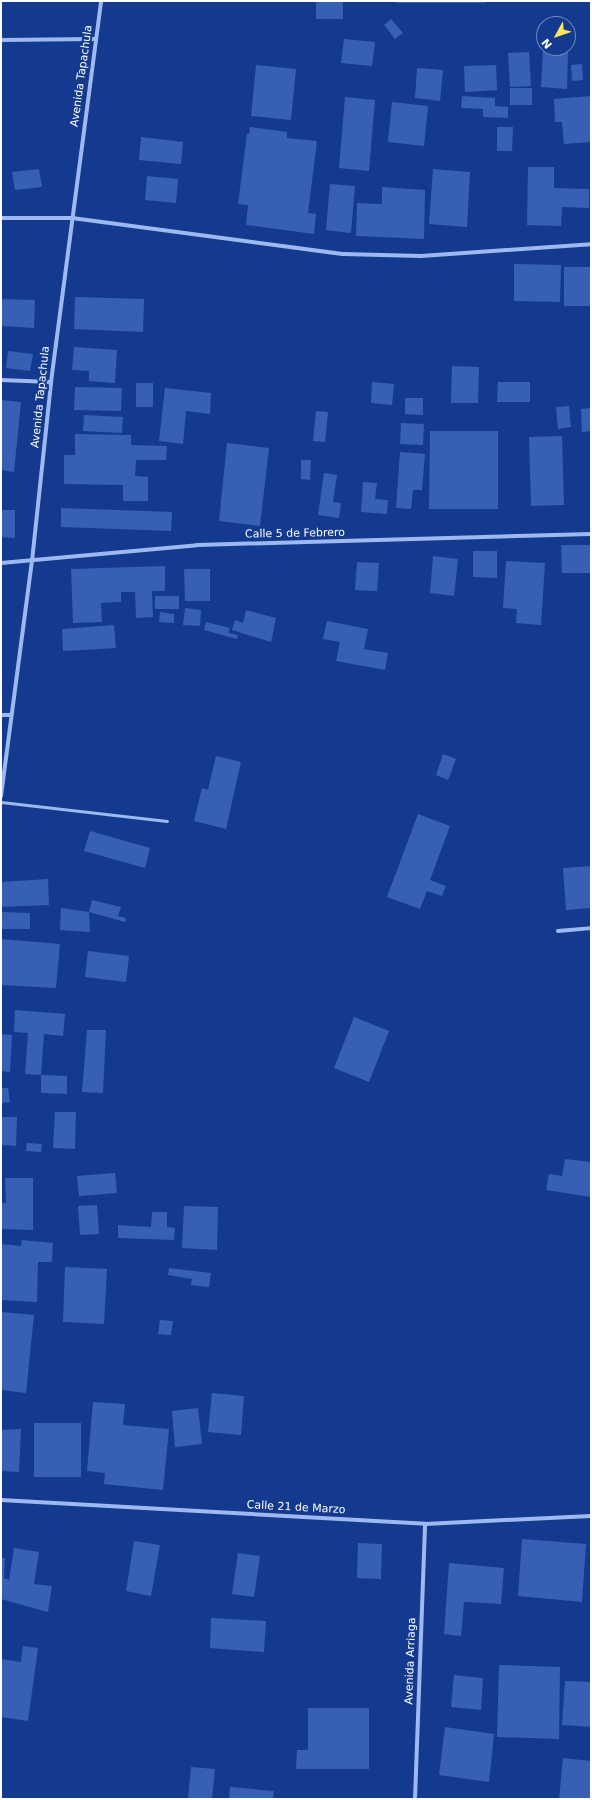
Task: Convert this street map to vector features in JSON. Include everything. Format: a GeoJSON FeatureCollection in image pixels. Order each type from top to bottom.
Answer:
{"type":"FeatureCollection","features":[{"type":"Feature","properties":{"kind":"street","name":"Avenida Tapachula"},"geometry":{"type":"LineString","coordinates":[[1,796],[32,561],[51,382],[101,1]]}},
{"type":"Feature","properties":{"kind":"street"},"geometry":{"type":"LineString","coordinates":[[1,40],[96,39]]}},
{"type":"Feature","properties":{"kind":"street"},"geometry":{"type":"LineString","coordinates":[[1,218],[72,218],[343,254],[421,256],[591,244]]}},
{"type":"Feature","properties":{"kind":"street"},"geometry":{"type":"LineString","coordinates":[[1,380],[51,382]]}},
{"type":"Feature","properties":{"kind":"street","name":"Calle 5 de Febrero"},"geometry":{"type":"LineString","coordinates":[[1,563],[197,546],[591,534]]}},
{"type":"Feature","properties":{"kind":"street"},"geometry":{"type":"LineString","coordinates":[[1,716],[11,715]]}},
{"type":"Feature","properties":{"kind":"street"},"geometry":{"type":"LineString","coordinates":[[558,931],[591,928]]}},
{"type":"Feature","properties":{"kind":"street","name":"Calle 21 de Marzo"},"geometry":{"type":"LineString","coordinates":[[1,1500],[425,1524],[591,1516]]}},
{"type":"Feature","properties":{"kind":"street","name":"Avenida Arriaga"},"geometry":{"type":"LineString","coordinates":[[415,1799],[425,1524]]}},
{"type":"Feature","properties":{"kind":"lane"},"geometry":{"type":"LineString","coordinates":[[1,802],[167,821]]}},
{"type":"Feature","properties":{"kind":"building"},"geometry":{"type":"Polygon","coordinates":[[[316,1],[343,1],[343,19],[316,19],[316,1]]]}},
{"type":"Feature","properties":{"kind":"building"},"geometry":{"type":"Polygon","coordinates":[[[396,1],[485,1],[485,3],[396,3],[396,1]]]}},
{"type":"Feature","properties":{"kind":"building"},"geometry":{"type":"Polygon","coordinates":[[[391,19],[403,33],[395,39],[384,25],[391,19]]]}},
{"type":"Feature","properties":{"kind":"building"},"geometry":{"type":"Polygon","coordinates":[[[344,39],[375,42],[372,66],[341,63],[344,39]]]}},
{"type":"Feature","properties":{"kind":"building"},"geometry":{"type":"Polygon","coordinates":[[[529,52],[531,86],[510,87],[508,53],[529,52]]]}},
{"type":"Feature","properties":{"kind":"building"},"geometry":{"type":"Polygon","coordinates":[[[543,56],[568,56],[567,89],[541,87],[543,56]]]}},
{"type":"Feature","properties":{"kind":"building"},"geometry":{"type":"Polygon","coordinates":[[[582,64],[583,80],[572,81],[571,65],[582,64]]]}},
{"type":"Feature","properties":{"kind":"building"},"geometry":{"type":"Polygon","coordinates":[[[256,65],[296,69],[291,120],[251,116],[256,65]]]}},
{"type":"Feature","properties":{"kind":"building"},"geometry":{"type":"Polygon","coordinates":[[[496,65],[497,90],[465,92],[464,66],[496,65]]]}},
{"type":"Feature","properties":{"kind":"building"},"geometry":{"type":"Polygon","coordinates":[[[417,68],[443,70],[440,101],[415,98],[417,68]]]}},
{"type":"Feature","properties":{"kind":"building"},"geometry":{"type":"Polygon","coordinates":[[[510,88],[532,88],[532,105],[510,105],[510,88]]]}},
{"type":"Feature","properties":{"kind":"building"},"geometry":{"type":"Polygon","coordinates":[[[462,96],[495,98],[495,106],[508,107],[508,118],[483,117],[483,109],[461,108],[462,96]]]}},
{"type":"Feature","properties":{"kind":"building"},"geometry":{"type":"Polygon","coordinates":[[[591,96],[591,142],[564,144],[562,122],[555,122],[554,99],[591,96]]]}},
{"type":"Feature","properties":{"kind":"building"},"geometry":{"type":"Polygon","coordinates":[[[345,97],[375,100],[369,171],[339,168],[345,97]]]}},
{"type":"Feature","properties":{"kind":"building"},"geometry":{"type":"Polygon","coordinates":[[[392,102],[428,106],[424,146],[388,142],[392,102]]]}},
{"type":"Feature","properties":{"kind":"building"},"geometry":{"type":"Polygon","coordinates":[[[250,127],[287,132],[287,138],[317,141],[308,213],[316,214],[314,234],[246,225],[248,205],[238,204],[247,134],[249,134],[250,127]]]}},
{"type":"Feature","properties":{"kind":"building"},"geometry":{"type":"Polygon","coordinates":[[[497,127],[513,127],[512,151],[497,151],[497,127]]]}},
{"type":"Feature","properties":{"kind":"building"},"geometry":{"type":"Polygon","coordinates":[[[141,137],[183,142],[181,164],[139,160],[141,137]]]}},
{"type":"Feature","properties":{"kind":"building"},"geometry":{"type":"Polygon","coordinates":[[[528,167],[554,167],[554,188],[589,189],[589,208],[562,207],[561,226],[527,225],[528,167]]]}},
{"type":"Feature","properties":{"kind":"building"},"geometry":{"type":"Polygon","coordinates":[[[39,169],[42,187],[15,190],[12,172],[39,169]]]}},
{"type":"Feature","properties":{"kind":"building"},"geometry":{"type":"Polygon","coordinates":[[[433,169],[470,172],[467,227],[429,224],[433,169]]]}},
{"type":"Feature","properties":{"kind":"building"},"geometry":{"type":"Polygon","coordinates":[[[147,176],[178,179],[176,203],[145,200],[147,176]]]}},
{"type":"Feature","properties":{"kind":"building"},"geometry":{"type":"Polygon","coordinates":[[[330,184],[355,186],[351,233],[326,230],[330,184]]]}},
{"type":"Feature","properties":{"kind":"building"},"geometry":{"type":"Polygon","coordinates":[[[382,187],[425,190],[424,239],[356,236],[357,203],[382,204],[382,187]]]}},
{"type":"Feature","properties":{"kind":"building"},"geometry":{"type":"Polygon","coordinates":[[[514,264],[561,265],[560,302],[514,301],[514,264]]]}},
{"type":"Feature","properties":{"kind":"building"},"geometry":{"type":"Polygon","coordinates":[[[564,267],[591,267],[591,306],[564,306],[564,267]]]}},
{"type":"Feature","properties":{"kind":"building"},"geometry":{"type":"Polygon","coordinates":[[[75,297],[144,299],[143,332],[74,329],[75,297]]]}},
{"type":"Feature","properties":{"kind":"building"},"geometry":{"type":"Polygon","coordinates":[[[1,299],[35,300],[34,328],[1,326],[1,299]]]}},
{"type":"Feature","properties":{"kind":"building"},"geometry":{"type":"Polygon","coordinates":[[[74,347],[117,350],[115,383],[89,381],[89,371],[72,370],[74,347]]]}},
{"type":"Feature","properties":{"kind":"building"},"geometry":{"type":"Polygon","coordinates":[[[8,351],[33,354],[30,371],[6,368],[8,351]]]}},
{"type":"Feature","properties":{"kind":"building"},"geometry":{"type":"Polygon","coordinates":[[[452,366],[479,367],[478,403],[451,403],[452,366]]]}},
{"type":"Feature","properties":{"kind":"building"},"geometry":{"type":"Polygon","coordinates":[[[372,382],[394,384],[392,405],[371,403],[372,382]]]}},
{"type":"Feature","properties":{"kind":"building"},"geometry":{"type":"Polygon","coordinates":[[[498,382],[530,382],[530,402],[497,402],[498,382]]]}},
{"type":"Feature","properties":{"kind":"building"},"geometry":{"type":"Polygon","coordinates":[[[136,383],[153,383],[153,407],[136,407],[136,383]]]}},
{"type":"Feature","properties":{"kind":"building"},"geometry":{"type":"Polygon","coordinates":[[[75,387],[122,388],[121,411],[74,410],[75,387]]]}},
{"type":"Feature","properties":{"kind":"building"},"geometry":{"type":"Polygon","coordinates":[[[165,388],[211,393],[210,414],[186,411],[183,444],[159,441],[165,388]]]}},
{"type":"Feature","properties":{"kind":"building"},"geometry":{"type":"Polygon","coordinates":[[[405,398],[423,398],[423,415],[405,414],[405,398]]]}},
{"type":"Feature","properties":{"kind":"building"},"geometry":{"type":"Polygon","coordinates":[[[1,400],[21,402],[14,472],[1,470],[1,400]]]}},
{"type":"Feature","properties":{"kind":"building"},"geometry":{"type":"Polygon","coordinates":[[[569,406],[571,427],[558,429],[556,407],[569,406]]]}},
{"type":"Feature","properties":{"kind":"building"},"geometry":{"type":"Polygon","coordinates":[[[591,408],[591,431],[582,432],[581,409],[591,408]]]}},
{"type":"Feature","properties":{"kind":"building"},"geometry":{"type":"Polygon","coordinates":[[[316,411],[328,412],[325,442],[313,441],[316,411]]]}},
{"type":"Feature","properties":{"kind":"building"},"geometry":{"type":"Polygon","coordinates":[[[84,415],[123,417],[122,433],[83,431],[84,415]]]}},
{"type":"Feature","properties":{"kind":"building"},"geometry":{"type":"Polygon","coordinates":[[[401,423],[424,424],[423,445],[400,444],[401,423]]]}},
{"type":"Feature","properties":{"kind":"building"},"geometry":{"type":"Polygon","coordinates":[[[430,431],[498,431],[498,509],[429,509],[430,431]]]}},
{"type":"Feature","properties":{"kind":"building"},"geometry":{"type":"Polygon","coordinates":[[[75,434],[131,435],[131,445],[167,446],[166,460],[136,460],[135,476],[148,477],[148,501],[123,501],[123,485],[64,484],[64,455],[75,455],[75,434]]]}},
{"type":"Feature","properties":{"kind":"building"},"geometry":{"type":"Polygon","coordinates":[[[562,436],[564,505],[531,506],[529,437],[562,436]]]}},
{"type":"Feature","properties":{"kind":"building"},"geometry":{"type":"Polygon","coordinates":[[[227,443],[269,448],[260,526],[219,521],[227,443]]]}},
{"type":"Feature","properties":{"kind":"building"},"geometry":{"type":"Polygon","coordinates":[[[400,452],[425,454],[422,490],[413,490],[411,509],[396,508],[400,452]]]}},
{"type":"Feature","properties":{"kind":"building"},"geometry":{"type":"Polygon","coordinates":[[[301,460],[311,460],[310,480],[301,479],[301,460]]]}},
{"type":"Feature","properties":{"kind":"building"},"geometry":{"type":"Polygon","coordinates":[[[324,473],[337,475],[333,502],[341,503],[339,518],[318,515],[324,473]]]}},
{"type":"Feature","properties":{"kind":"building"},"geometry":{"type":"Polygon","coordinates":[[[363,482],[377,483],[375,499],[388,500],[387,514],[361,512],[363,482]]]}},
{"type":"Feature","properties":{"kind":"building"},"geometry":{"type":"Polygon","coordinates":[[[61,508],[172,512],[171,531],[61,527],[61,508]]]}},
{"type":"Feature","properties":{"kind":"building"},"geometry":{"type":"Polygon","coordinates":[[[1,510],[15,510],[15,538],[1,537],[1,510]]]}},
{"type":"Feature","properties":{"kind":"building"},"geometry":{"type":"Polygon","coordinates":[[[561,545],[591,545],[591,573],[562,573],[561,545]]]}},
{"type":"Feature","properties":{"kind":"building"},"geometry":{"type":"Polygon","coordinates":[[[473,551],[497,551],[497,578],[473,577],[473,551]]]}},
{"type":"Feature","properties":{"kind":"building"},"geometry":{"type":"Polygon","coordinates":[[[433,556],[458,559],[454,596],[430,593],[433,556]]]}},
{"type":"Feature","properties":{"kind":"building"},"geometry":{"type":"Polygon","coordinates":[[[506,561],[545,563],[541,625],[516,623],[517,609],[503,608],[506,561]]]}},
{"type":"Feature","properties":{"kind":"building"},"geometry":{"type":"Polygon","coordinates":[[[357,562],[379,563],[377,591],[355,590],[357,562]]]}},
{"type":"Feature","properties":{"kind":"building"},"geometry":{"type":"Polygon","coordinates":[[[165,566],[165,591],[152,591],[153,617],[136,618],[135,592],[121,592],[121,602],[101,603],[102,622],[73,623],[71,569],[165,566]]]}},
{"type":"Feature","properties":{"kind":"building"},"geometry":{"type":"Polygon","coordinates":[[[184,569],[210,569],[210,601],[185,601],[184,569]]]}},
{"type":"Feature","properties":{"kind":"building"},"geometry":{"type":"Polygon","coordinates":[[[155,596],[179,596],[179,609],[155,609],[155,596]]]}},
{"type":"Feature","properties":{"kind":"building"},"geometry":{"type":"Polygon","coordinates":[[[185,608],[201,610],[200,626],[183,625],[185,608]]]}},
{"type":"Feature","properties":{"kind":"building"},"geometry":{"type":"Polygon","coordinates":[[[246,610],[276,618],[271,642],[232,630],[235,620],[243,623],[246,610]]]}},
{"type":"Feature","properties":{"kind":"building"},"geometry":{"type":"Polygon","coordinates":[[[160,612],[174,614],[174,623],[159,622],[160,612]]]}},
{"type":"Feature","properties":{"kind":"building"},"geometry":{"type":"Polygon","coordinates":[[[327,621],[368,629],[364,649],[388,653],[385,670],[336,661],[340,642],[323,639],[327,621]]]}},
{"type":"Feature","properties":{"kind":"building"},"geometry":{"type":"Polygon","coordinates":[[[206,622],[230,628],[228,633],[238,635],[237,639],[204,630],[206,622]]]}},
{"type":"Feature","properties":{"kind":"building"},"geometry":{"type":"Polygon","coordinates":[[[114,625],[116,648],[63,651],[62,629],[114,625]]]}},
{"type":"Feature","properties":{"kind":"building"},"geometry":{"type":"Polygon","coordinates":[[[443,754],[456,759],[448,780],[436,775],[443,754]]]}},
{"type":"Feature","properties":{"kind":"building"},"geometry":{"type":"Polygon","coordinates":[[[216,756],[241,762],[226,829],[194,821],[202,788],[208,790],[216,756]]]}},
{"type":"Feature","properties":{"kind":"building"},"geometry":{"type":"Polygon","coordinates":[[[418,814],[450,826],[430,880],[446,886],[442,896],[427,891],[420,909],[387,897],[418,814]]]}},
{"type":"Feature","properties":{"kind":"building"},"geometry":{"type":"Polygon","coordinates":[[[90,831],[150,848],[145,868],[84,851],[90,831]]]}},
{"type":"Feature","properties":{"kind":"building"},"geometry":{"type":"Polygon","coordinates":[[[591,866],[591,908],[566,910],[563,868],[591,866]]]}},
{"type":"Feature","properties":{"kind":"building"},"geometry":{"type":"Polygon","coordinates":[[[48,879],[49,905],[1,907],[1,882],[48,879]]]}},
{"type":"Feature","properties":{"kind":"building"},"geometry":{"type":"Polygon","coordinates":[[[92,900],[121,907],[118,916],[126,918],[125,922],[89,912],[92,900]]]}},
{"type":"Feature","properties":{"kind":"building"},"geometry":{"type":"Polygon","coordinates":[[[61,908],[89,912],[90,932],[60,930],[61,908]]]}},
{"type":"Feature","properties":{"kind":"building"},"geometry":{"type":"Polygon","coordinates":[[[1,912],[30,913],[30,929],[1,929],[1,912]]]}},
{"type":"Feature","properties":{"kind":"building"},"geometry":{"type":"Polygon","coordinates":[[[1,939],[60,944],[56,988],[1,985],[1,939]]]}},
{"type":"Feature","properties":{"kind":"building"},"geometry":{"type":"Polygon","coordinates":[[[88,951],[129,956],[126,982],[85,977],[88,951]]]}},
{"type":"Feature","properties":{"kind":"building"},"geometry":{"type":"Polygon","coordinates":[[[15,1010],[65,1014],[63,1036],[44,1034],[41,1075],[25,1074],[28,1033],[14,1032],[15,1010]]]}},
{"type":"Feature","properties":{"kind":"building"},"geometry":{"type":"Polygon","coordinates":[[[354,1017],[389,1031],[369,1082],[334,1068],[354,1017]]]}},
{"type":"Feature","properties":{"kind":"building"},"geometry":{"type":"Polygon","coordinates":[[[87,1030],[106,1030],[103,1093],[82,1092],[87,1030]]]}},
{"type":"Feature","properties":{"kind":"building"},"geometry":{"type":"Polygon","coordinates":[[[1,1034],[12,1035],[10,1072],[1,1071],[1,1034]]]}},
{"type":"Feature","properties":{"kind":"building"},"geometry":{"type":"Polygon","coordinates":[[[41,1075],[67,1076],[67,1094],[41,1093],[41,1075]]]}},
{"type":"Feature","properties":{"kind":"building"},"geometry":{"type":"Polygon","coordinates":[[[1,1088],[8,1088],[10,1102],[1,1103],[1,1088]]]}},
{"type":"Feature","properties":{"kind":"building"},"geometry":{"type":"Polygon","coordinates":[[[55,1112],[76,1112],[75,1149],[53,1148],[55,1112]]]}},
{"type":"Feature","properties":{"kind":"building"},"geometry":{"type":"Polygon","coordinates":[[[1,1117],[17,1117],[16,1146],[1,1145],[1,1117]]]}},
{"type":"Feature","properties":{"kind":"building"},"geometry":{"type":"Polygon","coordinates":[[[27,1143],[42,1144],[41,1152],[26,1151],[27,1143]]]}},
{"type":"Feature","properties":{"kind":"building"},"geometry":{"type":"Polygon","coordinates":[[[565,1159],[591,1162],[591,1197],[546,1190],[549,1174],[562,1176],[565,1159]]]}},
{"type":"Feature","properties":{"kind":"building"},"geometry":{"type":"Polygon","coordinates":[[[115,1173],[117,1193],[79,1196],[77,1176],[115,1173]]]}},
{"type":"Feature","properties":{"kind":"building"},"geometry":{"type":"Polygon","coordinates":[[[5,1178],[33,1178],[33,1230],[1,1229],[1,1203],[6,1203],[5,1178]]]}},
{"type":"Feature","properties":{"kind":"building"},"geometry":{"type":"Polygon","coordinates":[[[97,1205],[99,1234],[80,1235],[78,1206],[97,1205]]]}},
{"type":"Feature","properties":{"kind":"building"},"geometry":{"type":"Polygon","coordinates":[[[184,1206],[218,1207],[217,1250],[182,1248],[184,1206]]]}},
{"type":"Feature","properties":{"kind":"building"},"geometry":{"type":"Polygon","coordinates":[[[152,1212],[167,1212],[167,1227],[175,1228],[174,1240],[118,1238],[118,1225],[151,1227],[152,1212]]]}},
{"type":"Feature","properties":{"kind":"building"},"geometry":{"type":"Polygon","coordinates":[[[22,1240],[53,1243],[52,1262],[38,1262],[37,1302],[1,1300],[1,1244],[21,1246],[22,1240]]]}},
{"type":"Feature","properties":{"kind":"building"},"geometry":{"type":"Polygon","coordinates":[[[65,1267],[107,1269],[104,1324],[63,1322],[65,1267]]]}},
{"type":"Feature","properties":{"kind":"building"},"geometry":{"type":"Polygon","coordinates":[[[169,1268],[211,1273],[209,1287],[191,1285],[192,1279],[168,1275],[169,1268]]]}},
{"type":"Feature","properties":{"kind":"building"},"geometry":{"type":"Polygon","coordinates":[[[1,1312],[34,1315],[26,1393],[1,1390],[1,1312]]]}},
{"type":"Feature","properties":{"kind":"building"},"geometry":{"type":"Polygon","coordinates":[[[160,1320],[173,1321],[171,1335],[158,1334],[160,1320]]]}},
{"type":"Feature","properties":{"kind":"building"},"geometry":{"type":"Polygon","coordinates":[[[212,1393],[244,1396],[241,1435],[208,1432],[212,1393]]]}},
{"type":"Feature","properties":{"kind":"building"},"geometry":{"type":"Polygon","coordinates":[[[93,1402],[125,1404],[123,1425],[169,1429],[163,1490],[104,1484],[105,1473],[87,1471],[93,1402]]]}},
{"type":"Feature","properties":{"kind":"building"},"geometry":{"type":"Polygon","coordinates":[[[198,1408],[202,1444],[175,1447],[172,1411],[198,1408]]]}},
{"type":"Feature","properties":{"kind":"building"},"geometry":{"type":"Polygon","coordinates":[[[34,1423],[81,1423],[81,1477],[34,1477],[34,1423]]]}},
{"type":"Feature","properties":{"kind":"building"},"geometry":{"type":"Polygon","coordinates":[[[21,1429],[19,1472],[1,1471],[1,1430],[21,1429]]]}},
{"type":"Feature","properties":{"kind":"building"},"geometry":{"type":"Polygon","coordinates":[[[522,1539],[586,1544],[582,1602],[518,1596],[522,1539]]]}},
{"type":"Feature","properties":{"kind":"building"},"geometry":{"type":"Polygon","coordinates":[[[134,1541],[160,1545],[151,1596],[126,1591],[134,1541]]]}},
{"type":"Feature","properties":{"kind":"building"},"geometry":{"type":"Polygon","coordinates":[[[358,1543],[382,1544],[381,1579],[357,1578],[358,1543]]]}},
{"type":"Feature","properties":{"kind":"building"},"geometry":{"type":"Polygon","coordinates":[[[14,1548],[39,1552],[34,1584],[52,1586],[48,1612],[1,1599],[1,1558],[5,1558],[4,1578],[9,1580],[14,1548]]]}},
{"type":"Feature","properties":{"kind":"building"},"geometry":{"type":"Polygon","coordinates":[[[238,1553],[260,1556],[254,1597],[232,1594],[238,1553]]]}},
{"type":"Feature","properties":{"kind":"building"},"geometry":{"type":"Polygon","coordinates":[[[449,1563],[504,1568],[501,1604],[464,1602],[461,1636],[444,1634],[449,1563]]]}},
{"type":"Feature","properties":{"kind":"building"},"geometry":{"type":"Polygon","coordinates":[[[211,1618],[266,1621],[264,1652],[210,1648],[211,1618]]]}},
{"type":"Feature","properties":{"kind":"building"},"geometry":{"type":"Polygon","coordinates":[[[23,1646],[38,1648],[28,1721],[1,1717],[1,1659],[21,1662],[23,1646]]]}},
{"type":"Feature","properties":{"kind":"building"},"geometry":{"type":"Polygon","coordinates":[[[499,1665],[560,1667],[559,1739],[497,1737],[499,1665]]]}},
{"type":"Feature","properties":{"kind":"building"},"geometry":{"type":"Polygon","coordinates":[[[454,1675],[483,1678],[481,1710],[451,1707],[454,1675]]]}},
{"type":"Feature","properties":{"kind":"building"},"geometry":{"type":"Polygon","coordinates":[[[565,1681],[591,1682],[591,1727],[562,1725],[565,1681]]]}},
{"type":"Feature","properties":{"kind":"building"},"geometry":{"type":"Polygon","coordinates":[[[308,1708],[369,1708],[369,1769],[296,1769],[297,1750],[308,1750],[308,1708]]]}},
{"type":"Feature","properties":{"kind":"building"},"geometry":{"type":"Polygon","coordinates":[[[445,1727],[494,1734],[489,1782],[439,1775],[445,1727]]]}},
{"type":"Feature","properties":{"kind":"building"},"geometry":{"type":"Polygon","coordinates":[[[563,1758],[591,1761],[591,1799],[559,1799],[563,1758]]]}},
{"type":"Feature","properties":{"kind":"building"},"geometry":{"type":"Polygon","coordinates":[[[191,1767],[215,1769],[212,1799],[188,1799],[191,1767]]]}},
{"type":"Feature","properties":{"kind":"building"},"geometry":{"type":"Polygon","coordinates":[[[230,1787],[274,1791],[273,1799],[229,1799],[230,1787]]]}}]}
